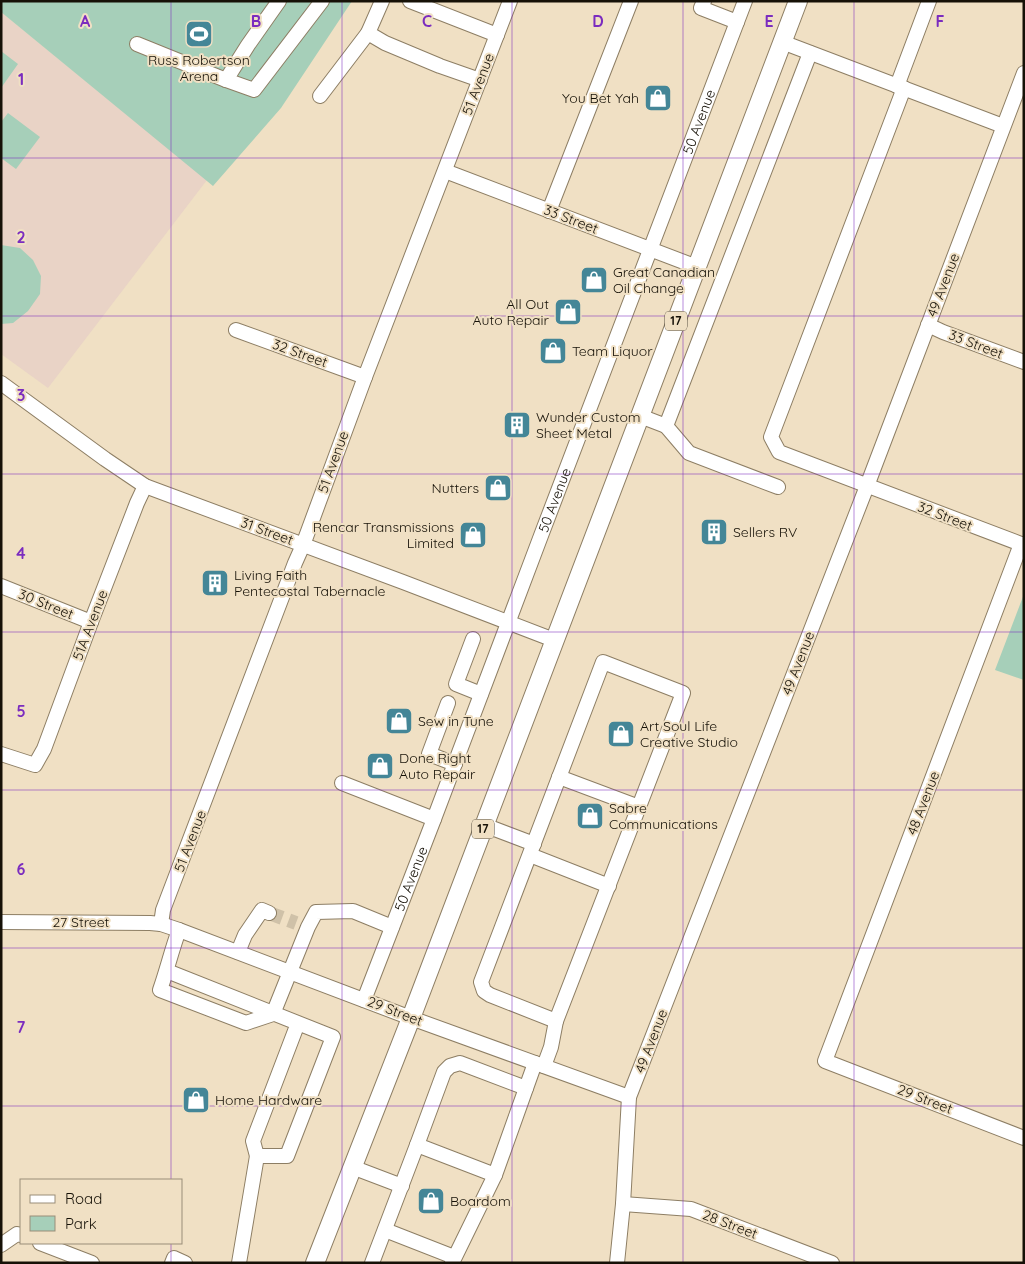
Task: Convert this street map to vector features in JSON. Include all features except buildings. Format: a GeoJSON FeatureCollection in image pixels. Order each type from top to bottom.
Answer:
{"type":"FeatureCollection","features":[{"type":"Feature","properties":{"kind":"main road","name":"17"},"geometry":{"type":"LineString","coordinates":[[314,1263],[411,1018],[798,1]]}},
{"type":"Feature","properties":{"kind":"street"},"geometry":{"type":"LineString","coordinates":[[226,80],[248,45],[280,1]]}},
{"type":"Feature","properties":{"kind":"street"},"geometry":{"type":"LineString","coordinates":[[138,44],[254,90],[322,1]]}},
{"type":"Feature","properties":{"kind":"street"},"geometry":{"type":"LineString","coordinates":[[320,96],[368,32],[382,1]]}},
{"type":"Feature","properties":{"kind":"street"},"geometry":{"type":"LineString","coordinates":[[410,1],[497,35]]}},
{"type":"Feature","properties":{"kind":"street","name":"51 Avenue"},"geometry":{"type":"LineString","coordinates":[[161,924],[164,909],[295,562],[510,1]]}},
{"type":"Feature","properties":{"kind":"street"},"geometry":{"type":"LineString","coordinates":[[550,211],[631,1]]}},
{"type":"Feature","properties":{"kind":"street"},"geometry":{"type":"LineString","coordinates":[[704,1],[701,8],[737,22]]}},
{"type":"Feature","properties":{"kind":"street","name":"50 Avenue"},"geometry":{"type":"LineString","coordinates":[[364,1000],[745,1]]}},
{"type":"Feature","properties":{"kind":"street","name":"32 Street"},"geometry":{"type":"LineString","coordinates":[[929,1],[900,87],[771,437],[779,452],[1022,544]]}},
{"type":"Feature","properties":{"kind":"street"},"geometry":{"type":"LineString","coordinates":[[368,32],[385,43],[480,80]]}},
{"type":"Feature","properties":{"kind":"street"},"geometry":{"type":"LineString","coordinates":[[782,42],[1003,126]]}},
{"type":"Feature","properties":{"kind":"street"},"geometry":{"type":"LineString","coordinates":[[666,426],[810,53]]}},
{"type":"Feature","properties":{"kind":"street","name":"49 Avenue"},"geometry":{"type":"LineString","coordinates":[[617,1263],[623,1204],[629,1097],[867,486],[1024,73]]}},
{"type":"Feature","properties":{"kind":"street","name":"33 Street"},"geometry":{"type":"LineString","coordinates":[[445,171],[697,267]]}},
{"type":"Feature","properties":{"kind":"street","name":"33 Street"},"geometry":{"type":"LineString","coordinates":[[928,325],[1024,362]]}},
{"type":"Feature","properties":{"kind":"street","name":"32 Street"},"geometry":{"type":"LineString","coordinates":[[236,330],[365,377]]}},
{"type":"Feature","properties":{"kind":"street","name":"31 Street"},"geometry":{"type":"LineString","coordinates":[[1,382],[105,459],[146,486],[554,640]]}},
{"type":"Feature","properties":{"kind":"street"},"geometry":{"type":"LineString","coordinates":[[640,416],[666,426],[689,453],[778,487]]}},
{"type":"Feature","properties":{"kind":"street","name":"51A Avenue"},"geometry":{"type":"LineString","coordinates":[[1,754],[35,765],[44,749],[137,503],[146,486]]}},
{"type":"Feature","properties":{"kind":"street","name":"48 Avenue"},"geometry":{"type":"LineString","coordinates":[[825,1061],[1022,544]]}},
{"type":"Feature","properties":{"kind":"street","name":"30 Street"},"geometry":{"type":"LineString","coordinates":[[1,586],[91,622]]}},
{"type":"Feature","properties":{"kind":"street"},"geometry":{"type":"LineString","coordinates":[[473,639],[456,684],[481,694]]}},
{"type":"Feature","properties":{"kind":"street"},"geometry":{"type":"LineString","coordinates":[[385,1230],[453,1260],[495,1174],[526,1088],[551,1046],[556,1021],[683,693],[603,662],[481,982],[484,991],[490,995],[556,1021]]}},
{"type":"Feature","properties":{"kind":"street"},"geometry":{"type":"LineString","coordinates":[[448,703],[429,754],[455,764]]}},
{"type":"Feature","properties":{"kind":"street"},"geometry":{"type":"LineString","coordinates":[[560,777],[639,807]]}},
{"type":"Feature","properties":{"kind":"street"},"geometry":{"type":"LineString","coordinates":[[342,783],[434,819]]}},
{"type":"Feature","properties":{"kind":"street"},"geometry":{"type":"LineString","coordinates":[[484,825],[608,886]]}},
{"type":"Feature","properties":{"kind":"street"},"geometry":{"type":"LineString","coordinates":[[238,952],[245,935],[262,910],[270,913]]}},
{"type":"Feature","properties":{"kind":"street"},"geometry":{"type":"LineString","coordinates":[[180,930],[160,990],[246,1023],[273,1014],[290,972],[302,925],[316,912],[353,911],[392,926]]}},
{"type":"Feature","properties":{"kind":"street","name":"27 Street"},"geometry":{"type":"LineString","coordinates":[[1,922],[161,924]]}},
{"type":"Feature","properties":{"kind":"street","name":"29 Street"},"geometry":{"type":"LineString","coordinates":[[161,924],[629,1097]]}},
{"type":"Feature","properties":{"kind":"street"},"geometry":{"type":"LineString","coordinates":[[167,971],[333,1038],[287,1156],[257,1156]]}},
{"type":"Feature","properties":{"kind":"street"},"geometry":{"type":"LineString","coordinates":[[239,1263],[257,1156],[253,1141],[298,1024]]}},
{"type":"Feature","properties":{"kind":"street","name":"29 Street"},"geometry":{"type":"LineString","coordinates":[[825,1061],[1024,1138]]}},
{"type":"Feature","properties":{"kind":"street"},"geometry":{"type":"LineString","coordinates":[[372,1263],[444,1072],[450,1066],[460,1063],[526,1088]]}},
{"type":"Feature","properties":{"kind":"street"},"geometry":{"type":"LineString","coordinates":[[417,1145],[495,1174]]}},
{"type":"Feature","properties":{"kind":"street"},"geometry":{"type":"LineString","coordinates":[[352,1167],[402,1186]]}},
{"type":"Feature","properties":{"kind":"street","name":"28 Street"},"geometry":{"type":"LineString","coordinates":[[623,1204],[691,1209],[832,1263]]}},
{"type":"Feature","properties":{"kind":"street"},"geometry":{"type":"LineString","coordinates":[[1,1245],[17,1234],[20,1235]]}},
{"type":"Feature","properties":{"kind":"street"},"geometry":{"type":"LineString","coordinates":[[42,1244],[84,1261]]}},
{"type":"Feature","properties":{"kind":"street"},"geometry":{"type":"LineString","coordinates":[[172,1263],[174,1258],[185,1263]]}},
{"type":"Feature","properties":{"kind":"shaded area"},"geometry":{"type":"Polygon","coordinates":[[[1,12],[207,180],[48,388],[1,354],[1,12]]]}},
{"type":"Feature","properties":{"kind":"green space"},"geometry":{"type":"Polygon","coordinates":[[[1,1],[352,1],[281,108],[213,186],[1,12],[1,1]]]}},
{"type":"Feature","properties":{"kind":"green space"},"geometry":{"type":"Polygon","coordinates":[[[1,51],[18,64],[1,88],[1,51]]]}},
{"type":"Feature","properties":{"kind":"green space"},"geometry":{"type":"Polygon","coordinates":[[[8,113],[40,137],[16,169],[1,158],[1,122],[8,113]]]}},
{"type":"Feature","properties":{"kind":"green space"},"geometry":{"type":"Polygon","coordinates":[[[1,245],[20,248],[33,260],[41,276],[40,294],[28,311],[13,323],[1,324],[1,245]]]}},
{"type":"Feature","properties":{"kind":"green space"},"geometry":{"type":"Polygon","coordinates":[[[1024,594],[1024,680],[995,670],[1024,594]]]}},
{"type":"Feature","properties":{"kind":"tunnel"},"geometry":{"type":"LineString","coordinates":[[269,913],[296,923]]}},
{"type":"Feature","properties":{"kind":"place","name":"Russ Robertson Arena"},"geometry":{"type":"Point","coordinates":[199,34]}},
{"type":"Feature","properties":{"kind":"place","name":"You Bet Yah"},"geometry":{"type":"Point","coordinates":[658,98]}},
{"type":"Feature","properties":{"kind":"place","name":"Great Canadian Oil Change"},"geometry":{"type":"Point","coordinates":[594,280]}},
{"type":"Feature","properties":{"kind":"place","name":"All Out Auto Repair"},"geometry":{"type":"Point","coordinates":[568,312]}},
{"type":"Feature","properties":{"kind":"place","name":"Team Liquor"},"geometry":{"type":"Point","coordinates":[553,351]}},
{"type":"Feature","properties":{"kind":"place","name":"Wunder Custom Sheet Metal"},"geometry":{"type":"Point","coordinates":[517,425]}},
{"type":"Feature","properties":{"kind":"place","name":"Nutters"},"geometry":{"type":"Point","coordinates":[498,488]}},
{"type":"Feature","properties":{"kind":"place","name":"Sellers RV"},"geometry":{"type":"Point","coordinates":[714,532]}},
{"type":"Feature","properties":{"kind":"place","name":"Rencar Transmissions Limited"},"geometry":{"type":"Point","coordinates":[473,535]}},
{"type":"Feature","properties":{"kind":"place","name":"Living Faith Pentecostal Tabernacle"},"geometry":{"type":"Point","coordinates":[215,583]}},
{"type":"Feature","properties":{"kind":"place","name":"Sew in Tune"},"geometry":{"type":"Point","coordinates":[399,721]}},
{"type":"Feature","properties":{"kind":"place","name":"Art Soul Life Creative Studio"},"geometry":{"type":"Point","coordinates":[621,734]}},
{"type":"Feature","properties":{"kind":"place","name":"Done Right Auto Repair"},"geometry":{"type":"Point","coordinates":[380,766]}},
{"type":"Feature","properties":{"kind":"place","name":"Sabre Communications"},"geometry":{"type":"Point","coordinates":[590,816]}},
{"type":"Feature","properties":{"kind":"place","name":"Home Hardware"},"geometry":{"type":"Point","coordinates":[196,1100]}},
{"type":"Feature","properties":{"kind":"place","name":"Boardom"},"geometry":{"type":"Point","coordinates":[431,1201]}}]}
